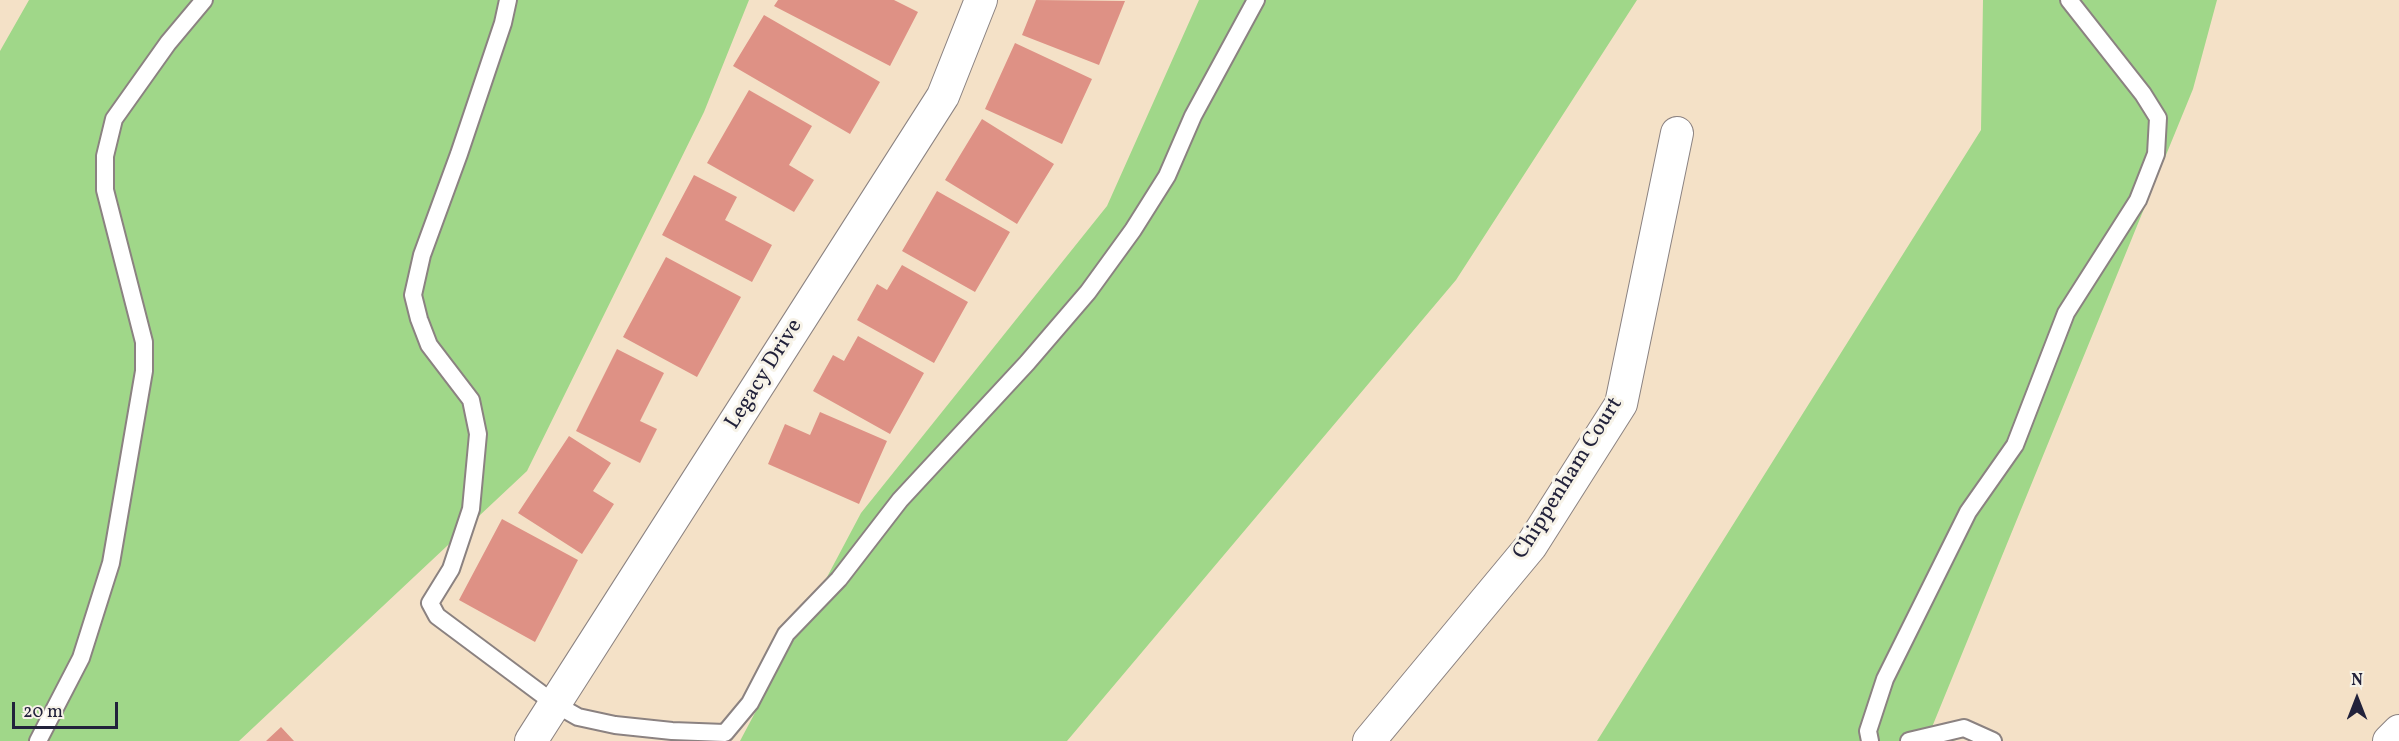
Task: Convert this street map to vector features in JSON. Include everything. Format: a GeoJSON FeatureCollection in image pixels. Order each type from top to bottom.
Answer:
{"type":"FeatureCollection","features":[{"type":"Feature","properties":{"kind":"street","name":"Legacy Drive"},"geometry":{"type":"LineString","coordinates":[[531,741],[942,96],[981,0]]}},
{"type":"Feature","properties":{"kind":"street","name":"Chippenham Court"},"geometry":{"type":"LineString","coordinates":[[1369,741],[1531,546],[1621,404],[1677,133]]}},
{"type":"Feature","properties":{"kind":"street"},"geometry":{"type":"LineString","coordinates":[[2389,741],[2399,731]]}},
{"type":"Feature","properties":{"kind":"lane"},"geometry":{"type":"LineString","coordinates":[[38,741],[81,658],[111,563],[144,371],[144,342],[105,190],[105,156],[114,119],[168,43],[204,0]]}},
{"type":"Feature","properties":{"kind":"lane"},"geometry":{"type":"LineString","coordinates":[[508,0],[503,23],[463,143],[422,255],[413,295],[418,319],[429,345],[471,400],[478,434],[471,509],[451,569],[430,603],[437,616],[555,704],[578,717],[615,725],[672,731],[725,733],[750,703],[786,634],[839,579],[900,500],[1027,363],[1088,292],[1134,230],[1167,176],[1193,116],[1256,0]]}},
{"type":"Feature","properties":{"kind":"lane"},"geometry":{"type":"LineString","coordinates":[[1870,741],[1868,731],[1885,679],[1968,512],[2015,446],[2066,313],[2138,200],[2156,154],[2158,118],[2143,94],[2069,0]]}},
{"type":"Feature","properties":{"kind":"lane"},"geometry":{"type":"LineString","coordinates":[[1909,741],[1964,728],[1993,741]]}},
{"type":"Feature","properties":{"kind":"green space"},"geometry":{"type":"Polygon","coordinates":[[[29,0],[749,0],[704,112],[527,471],[239,741],[0,741],[0,51],[29,0]]]}},
{"type":"Feature","properties":{"kind":"green space"},"geometry":{"type":"Polygon","coordinates":[[[1199,0],[1637,0],[1456,280],[1067,741],[740,741],[861,513],[1107,206],[1199,0]]]}},
{"type":"Feature","properties":{"kind":"green space"},"geometry":{"type":"Polygon","coordinates":[[[1983,0],[2217,0],[2193,89],[1930,732],[1956,741],[1597,741],[1981,130],[1983,0]]]}},
{"type":"Feature","properties":{"kind":"building"},"geometry":{"type":"Polygon","coordinates":[[[778,0],[894,0],[918,12],[890,66],[774,6],[778,0]]]}},
{"type":"Feature","properties":{"kind":"building"},"geometry":{"type":"Polygon","coordinates":[[[1036,0],[1125,1],[1099,65],[1022,35],[1036,0]]]}},
{"type":"Feature","properties":{"kind":"building"},"geometry":{"type":"Polygon","coordinates":[[[764,15],[880,82],[850,134],[733,66],[764,15]]]}},
{"type":"Feature","properties":{"kind":"building"},"geometry":{"type":"Polygon","coordinates":[[[1015,43],[1092,79],[1062,144],[985,109],[1015,43]]]}},
{"type":"Feature","properties":{"kind":"building"},"geometry":{"type":"Polygon","coordinates":[[[749,90],[812,126],[789,165],[814,180],[794,212],[707,163],[749,90]]]}},
{"type":"Feature","properties":{"kind":"building"},"geometry":{"type":"Polygon","coordinates":[[[982,119],[1054,164],[1017,224],[945,180],[982,119]]]}},
{"type":"Feature","properties":{"kind":"building"},"geometry":{"type":"Polygon","coordinates":[[[694,175],[737,197],[725,220],[772,245],[752,282],[662,235],[694,175]]]}},
{"type":"Feature","properties":{"kind":"building"},"geometry":{"type":"Polygon","coordinates":[[[937,191],[1010,232],[975,292],[902,251],[937,191]]]}},
{"type":"Feature","properties":{"kind":"building"},"geometry":{"type":"Polygon","coordinates":[[[666,257],[741,297],[697,377],[623,337],[666,257]]]}},
{"type":"Feature","properties":{"kind":"building"},"geometry":{"type":"Polygon","coordinates":[[[902,265],[968,302],[934,363],[857,320],[877,284],[887,290],[902,265]]]}},
{"type":"Feature","properties":{"kind":"building"},"geometry":{"type":"Polygon","coordinates":[[[858,336],[924,373],[890,434],[813,391],[833,355],[844,361],[858,336]]]}},
{"type":"Feature","properties":{"kind":"building"},"geometry":{"type":"Polygon","coordinates":[[[617,349],[664,373],[640,421],[657,429],[640,463],[576,431],[617,349]]]}},
{"type":"Feature","properties":{"kind":"building"},"geometry":{"type":"Polygon","coordinates":[[[820,412],[887,441],[859,504],[768,464],[785,424],[810,435],[820,412]]]}},
{"type":"Feature","properties":{"kind":"building"},"geometry":{"type":"Polygon","coordinates":[[[569,436],[611,463],[593,491],[614,504],[582,554],[518,513],[569,436]]]}},
{"type":"Feature","properties":{"kind":"building"},"geometry":{"type":"Polygon","coordinates":[[[502,519],[578,560],[535,642],[459,600],[502,519]]]}},
{"type":"Feature","properties":{"kind":"building"},"geometry":{"type":"Polygon","coordinates":[[[281,727],[294,741],[266,741],[281,727]]]}}]}
